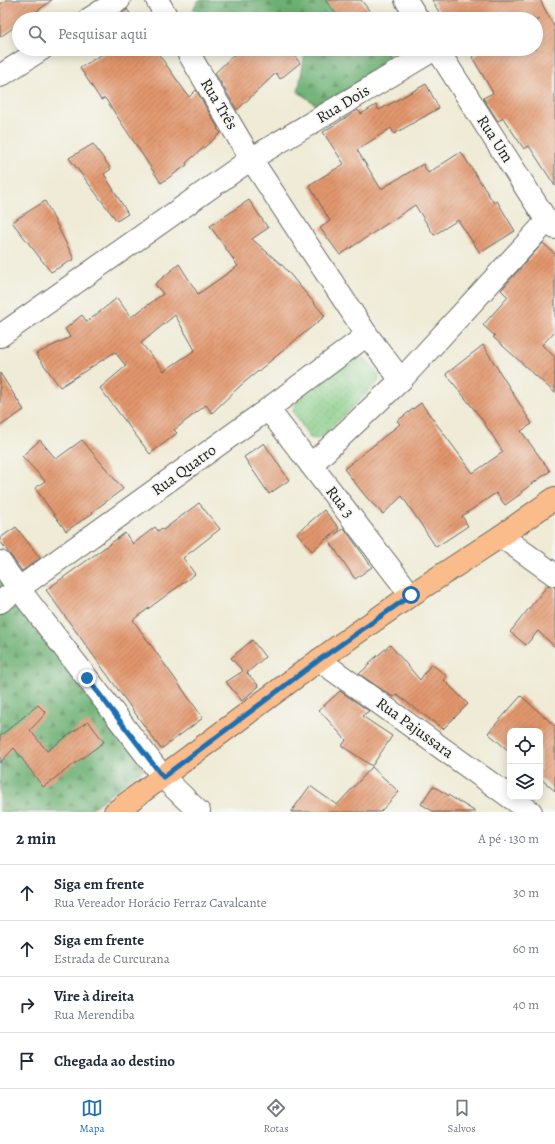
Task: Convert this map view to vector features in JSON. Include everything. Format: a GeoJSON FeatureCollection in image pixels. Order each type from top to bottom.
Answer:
{"type":"FeatureCollection","features":[{"type":"Feature","properties":{"kind":"main road"},"geometry":{"type":"LineString","coordinates":[[115,812],[319,660],[411,595],[501,536],[555,498]]}},
{"type":"Feature","properties":{"kind":"street"},"geometry":{"type":"LineString","coordinates":[[100,12],[119,0]]}},
{"type":"Feature","properties":{"kind":"street"},"geometry":{"type":"LineString","coordinates":[[157,0],[164,12]]}},
{"type":"Feature","properties":{"kind":"street"},"geometry":{"type":"LineString","coordinates":[[406,0],[414,12]]}},
{"type":"Feature","properties":{"kind":"street"},"geometry":{"type":"LineString","coordinates":[[0,76],[31,56]]}},
{"type":"Feature","properties":{"kind":"street","name":"Rua Três"},"geometry":{"type":"LineString","coordinates":[[190,56],[251,159],[367,335],[401,380]]}},
{"type":"Feature","properties":{"kind":"street","name":"Rua Dois"},"geometry":{"type":"LineString","coordinates":[[251,159],[424,56]]}},
{"type":"Feature","properties":{"kind":"street","name":"Rua Um"},"geometry":{"type":"LineString","coordinates":[[441,56],[551,224]]}},
{"type":"Feature","properties":{"kind":"street"},"geometry":{"type":"LineString","coordinates":[[0,336],[251,159]]}},
{"type":"Feature","properties":{"kind":"street"},"geometry":{"type":"LineString","coordinates":[[312,465],[401,380],[551,224]]}},
{"type":"Feature","properties":{"kind":"street","name":"Rua Quatro"},"geometry":{"type":"LineString","coordinates":[[0,602],[268,409],[367,335]]}},
{"type":"Feature","properties":{"kind":"street","name":"Rua 3"},"geometry":{"type":"LineString","coordinates":[[268,409],[411,595]]}},
{"type":"Feature","properties":{"kind":"street"},"geometry":{"type":"LineString","coordinates":[[501,536],[555,576]]}},
{"type":"Feature","properties":{"kind":"street"},"geometry":{"type":"LineString","coordinates":[[0,562],[163,777],[200,812]]}},
{"type":"Feature","properties":{"kind":"street","name":"Rua Pajussara"},"geometry":{"type":"LineString","coordinates":[[319,660],[507,795]]}},
{"type":"Feature","properties":{"kind":"street","name":"Rua Pajussara"},"geometry":{"type":"LineString","coordinates":[[514,800],[531,812]]}},
{"type":"Feature","properties":{"kind":"green space"},"geometry":{"type":"Polygon","coordinates":[[[199,0],[333,0],[350,12],[197,12],[193,9],[199,0]]]}},
{"type":"Feature","properties":{"kind":"green space"},"geometry":{"type":"Polygon","coordinates":[[[304,56],[388,56],[387,66],[318,106],[298,92],[304,56]]]}},
{"type":"Feature","properties":{"kind":"green space"},"geometry":{"type":"Polygon","coordinates":[[[357,357],[364,359],[372,366],[379,376],[378,382],[322,437],[316,439],[310,438],[293,411],[294,404],[299,395],[357,357]]]}},
{"type":"Feature","properties":{"kind":"green space"},"geometry":{"type":"Polygon","coordinates":[[[0,561],[152,763],[87,812],[0,812],[0,561]]]}},
{"type":"Feature","properties":{"kind":"building"},"geometry":{"type":"Polygon","coordinates":[[[5,0],[52,0],[36,12],[12,12],[12,29],[0,37],[0,5],[5,0]]]}},
{"type":"Feature","properties":{"kind":"building"},"geometry":{"type":"Polygon","coordinates":[[[325,0],[361,0],[370,12],[334,12],[325,0]]]}},
{"type":"Feature","properties":{"kind":"building"},"geometry":{"type":"Polygon","coordinates":[[[432,0],[540,0],[555,28],[555,186],[529,146],[524,149],[503,118],[498,121],[483,98],[493,93],[472,57],[543,56],[543,12],[439,12],[432,0]]]}},
{"type":"Feature","properties":{"kind":"building"},"geometry":{"type":"Polygon","coordinates":[[[99,56],[160,56],[189,97],[196,90],[218,128],[217,129],[221,133],[186,163],[187,165],[161,183],[105,98],[101,100],[80,68],[99,56]]]}},
{"type":"Feature","properties":{"kind":"building"},"geometry":{"type":"Polygon","coordinates":[[[233,56],[294,56],[300,63],[280,79],[276,73],[237,110],[215,73],[233,56]]]}},
{"type":"Feature","properties":{"kind":"building"},"geometry":{"type":"Polygon","coordinates":[[[426,84],[439,108],[394,134],[391,128],[357,150],[381,189],[423,164],[428,173],[461,152],[494,203],[497,201],[515,231],[480,253],[458,220],[434,235],[415,205],[340,255],[320,228],[330,221],[309,185],[344,164],[323,132],[358,110],[361,114],[376,105],[379,110],[426,84]]]}},
{"type":"Feature","properties":{"kind":"building"},"geometry":{"type":"Polygon","coordinates":[[[93,144],[111,169],[104,174],[128,214],[117,221],[69,158],[93,144]]]}},
{"type":"Feature","properties":{"kind":"building"},"geometry":{"type":"Polygon","coordinates":[[[249,200],[268,228],[252,239],[283,266],[325,316],[240,386],[212,413],[206,405],[174,430],[177,433],[150,454],[100,388],[126,366],[115,352],[60,387],[36,354],[70,337],[65,329],[82,315],[87,322],[117,298],[131,317],[163,294],[155,284],[179,264],[198,294],[238,266],[210,226],[249,200]],[[175,315],[141,343],[164,371],[195,350],[175,315]]]}},
{"type":"Feature","properties":{"kind":"building"},"geometry":{"type":"Polygon","coordinates":[[[45,201],[74,259],[51,272],[12,222],[45,201]]]}},
{"type":"Feature","properties":{"kind":"building"},"geometry":{"type":"Polygon","coordinates":[[[543,243],[555,254],[555,331],[542,345],[555,357],[555,393],[493,337],[495,336],[483,325],[508,297],[501,290],[543,243]]]}},
{"type":"Feature","properties":{"kind":"building"},"geometry":{"type":"Polygon","coordinates":[[[483,345],[532,424],[521,431],[550,471],[505,505],[496,493],[462,516],[468,526],[436,547],[402,496],[383,514],[367,498],[344,469],[400,424],[397,421],[421,403],[473,473],[503,452],[481,418],[446,374],[483,345]]]}},
{"type":"Feature","properties":{"kind":"building"},"geometry":{"type":"Polygon","coordinates":[[[0,373],[24,410],[0,426],[0,373]]]}},
{"type":"Feature","properties":{"kind":"building"},"geometry":{"type":"Polygon","coordinates":[[[40,440],[56,459],[82,440],[123,489],[92,512],[93,513],[66,531],[35,488],[45,481],[22,456],[40,440]]]}},
{"type":"Feature","properties":{"kind":"building"},"geometry":{"type":"Polygon","coordinates":[[[264,443],[289,480],[269,494],[244,457],[264,443]]]}},
{"type":"Feature","properties":{"kind":"building"},"geometry":{"type":"Polygon","coordinates":[[[199,503],[220,529],[183,558],[195,574],[133,620],[203,718],[161,749],[46,590],[125,533],[133,544],[155,527],[158,531],[162,528],[163,530],[199,503]]]}},
{"type":"Feature","properties":{"kind":"building"},"geometry":{"type":"Polygon","coordinates":[[[324,510],[339,528],[312,551],[297,533],[324,510]]]}},
{"type":"Feature","properties":{"kind":"building"},"geometry":{"type":"Polygon","coordinates":[[[16,527],[40,558],[22,571],[0,541],[0,538],[16,527]]]}},
{"type":"Feature","properties":{"kind":"building"},"geometry":{"type":"Polygon","coordinates":[[[344,528],[372,567],[355,579],[328,539],[344,528]]]}},
{"type":"Feature","properties":{"kind":"building"},"geometry":{"type":"Polygon","coordinates":[[[548,585],[555,587],[555,647],[538,631],[526,645],[510,632],[548,585]]]}},
{"type":"Feature","properties":{"kind":"building"},"geometry":{"type":"Polygon","coordinates":[[[252,640],[265,657],[247,673],[259,686],[242,701],[226,682],[243,671],[231,658],[252,640]]]}},
{"type":"Feature","properties":{"kind":"building"},"geometry":{"type":"Polygon","coordinates":[[[390,645],[420,680],[431,664],[447,676],[444,680],[468,704],[443,729],[397,695],[393,697],[359,674],[370,664],[369,663],[390,645]]]}},
{"type":"Feature","properties":{"kind":"building"},"geometry":{"type":"Polygon","coordinates":[[[340,691],[369,711],[362,716],[392,736],[372,766],[342,746],[346,740],[319,710],[340,691]]]}},
{"type":"Feature","properties":{"kind":"building"},"geometry":{"type":"Polygon","coordinates":[[[521,696],[555,726],[555,791],[543,781],[543,728],[507,728],[507,749],[488,733],[521,696]]]}},
{"type":"Feature","properties":{"kind":"building"},"geometry":{"type":"Polygon","coordinates":[[[38,705],[46,713],[30,730],[47,751],[88,721],[104,742],[43,787],[14,748],[0,763],[0,736],[38,705]]]}},
{"type":"Feature","properties":{"kind":"building"},"geometry":{"type":"Polygon","coordinates":[[[372,767],[399,792],[380,812],[291,812],[310,786],[337,805],[372,767]]]}},
{"type":"Feature","properties":{"kind":"building"},"geometry":{"type":"Polygon","coordinates":[[[433,786],[476,812],[434,812],[421,804],[433,786]]]}},
{"type":"Feature","properties":{"kind":"route"},"geometry":{"type":"LineString","coordinates":[[87,678],[163,777],[319,660],[411,595]]}}]}
